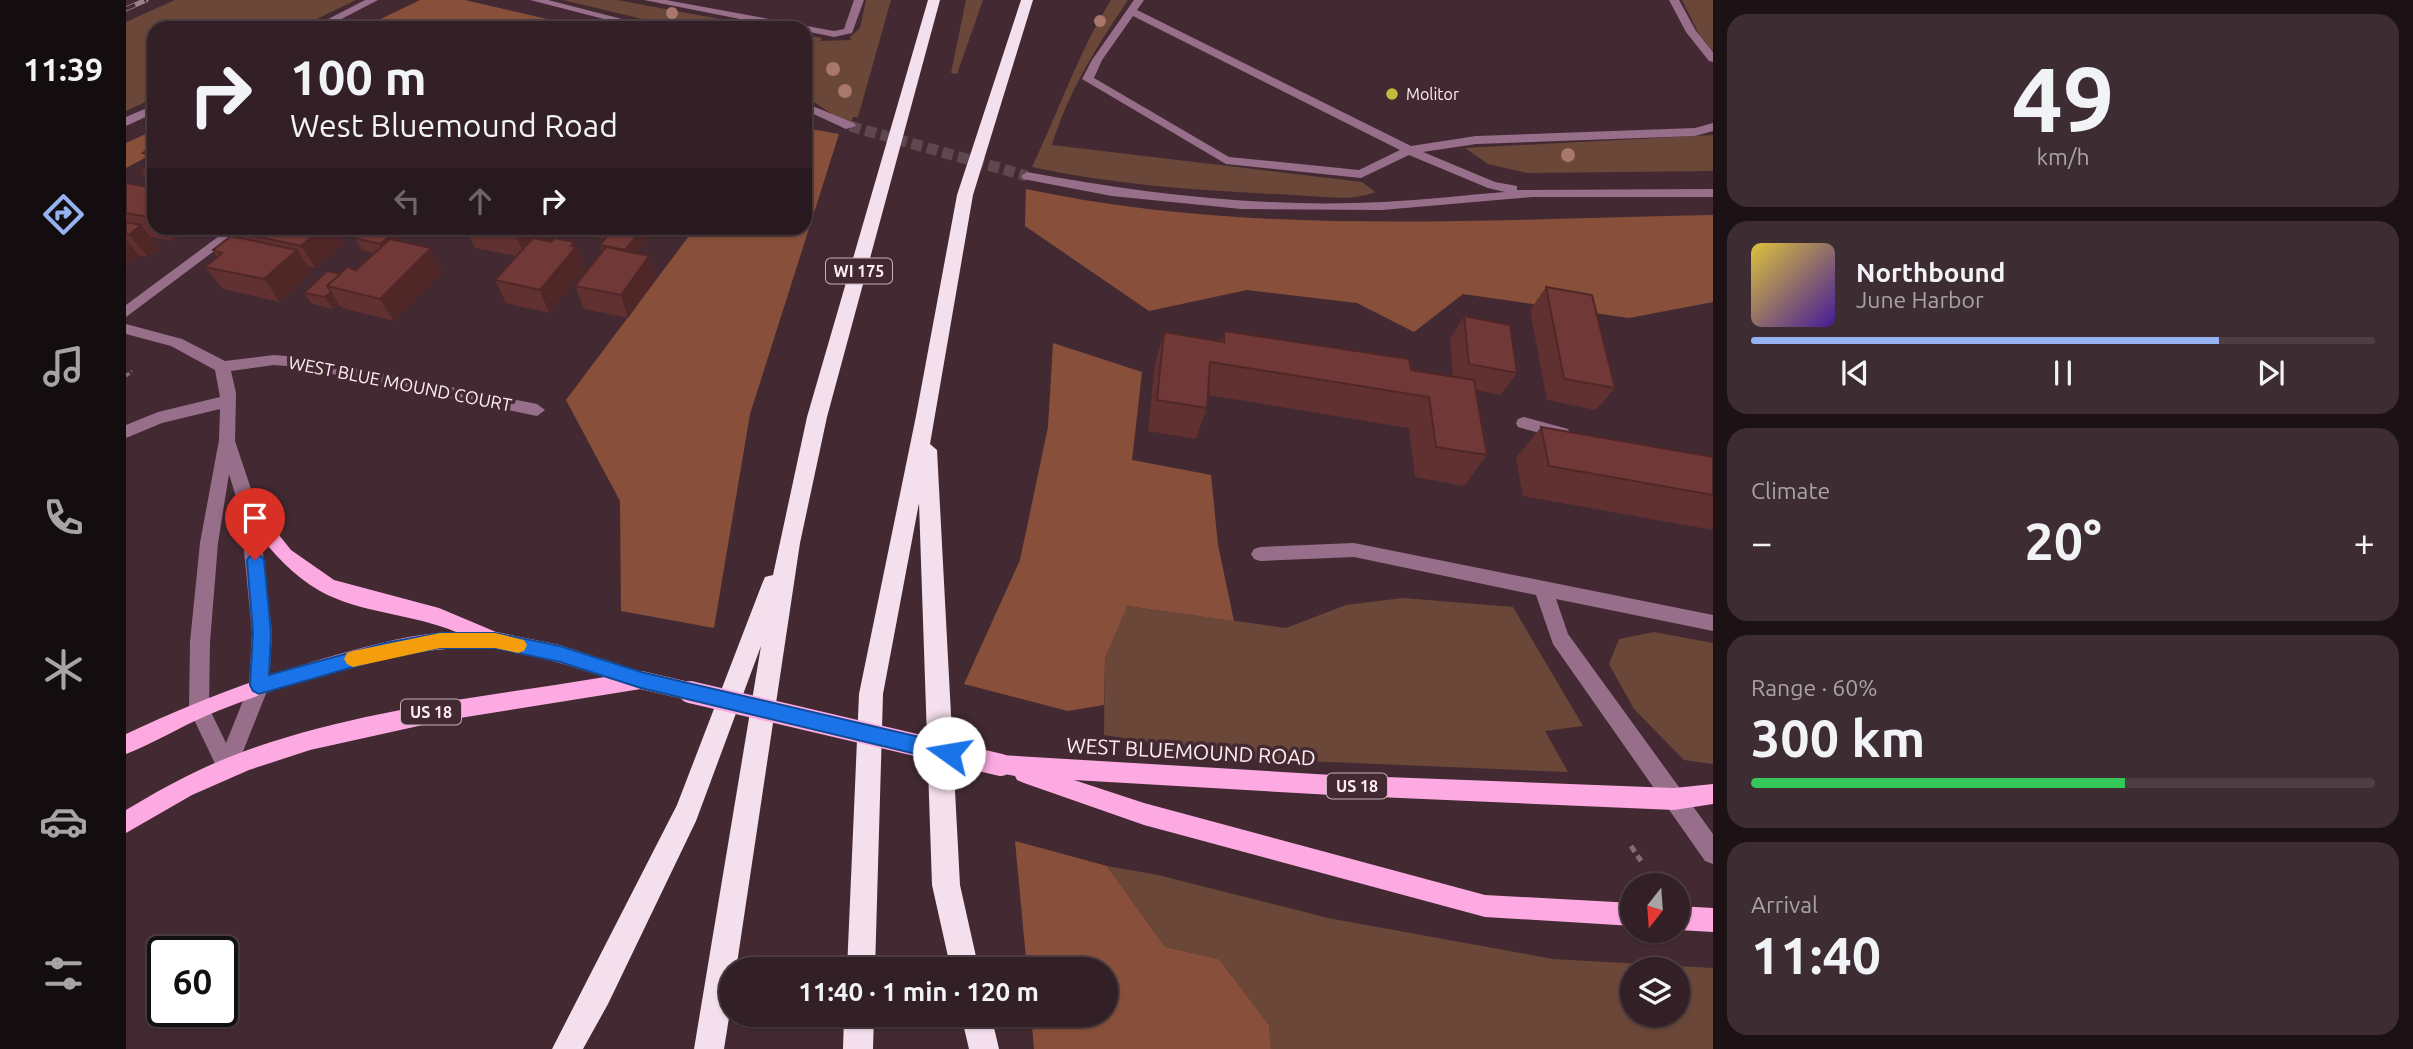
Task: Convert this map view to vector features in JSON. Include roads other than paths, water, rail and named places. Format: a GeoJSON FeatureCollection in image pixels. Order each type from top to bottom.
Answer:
{"type":"FeatureCollection","features":[{"type":"Feature","properties":{"kind":"highway","name":"WI 175"},"geometry":{"type":"LineString","coordinates":[[709,1049],[789,543],[817,417],[934,0]]}},
{"type":"Feature","properties":{"kind":"highway"},"geometry":{"type":"LineString","coordinates":[[861,957],[871,694],[926,416],[965,195],[1027,0]]}},
{"type":"Feature","properties":{"kind":"highway"},"geometry":{"type":"LineString","coordinates":[[1014,43],[1039,0]]}},
{"type":"Feature","properties":{"kind":"highway"},"geometry":{"type":"LineString","coordinates":[[926,416],[946,885],[962,957]]}},
{"type":"Feature","properties":{"kind":"highway"},"geometry":{"type":"LineString","coordinates":[[567,1049],[598,994],[687,813],[789,543]]}},
{"type":"Feature","properties":{"kind":"highway"},"geometry":{"type":"LineString","coordinates":[[858,1049],[859,1027]]}},
{"type":"Feature","properties":{"kind":"highway"},"geometry":{"type":"LineString","coordinates":[[979,1027],[984,1049]]}},
{"type":"Feature","properties":{"kind":"main road"},"geometry":{"type":"LineString","coordinates":[[249,510],[285,555],[328,586],[364,598],[439,616],[495,640]]}},
{"type":"Feature","properties":{"kind":"main road","name":"WEST BLUEMOUND ROAD"},"geometry":{"type":"LineString","coordinates":[[259,685],[385,650],[440,640],[495,640],[560,654],[641,680],[1001,765],[1144,814],[1485,906],[1620,914]]}},
{"type":"Feature","properties":{"kind":"main road","name":"WEST BLUEMOUND ROAD"},"geometry":{"type":"LineString","coordinates":[[227,767],[348,728],[641,680]]}},
{"type":"Feature","properties":{"kind":"main road","name":"US 18"},"geometry":{"type":"LineString","coordinates":[[126,744],[199,709],[259,685]]}},
{"type":"Feature","properties":{"kind":"main road","name":"WEST BLUEMOUND ROAD"},"geometry":{"type":"LineString","coordinates":[[1001,765],[1318,785],[1674,799],[1713,794]]}},
{"type":"Feature","properties":{"kind":"main road","name":"US 18"},"geometry":{"type":"LineString","coordinates":[[126,822],[193,782],[227,767]]}},
{"type":"Feature","properties":{"kind":"main road"},"geometry":{"type":"LineString","coordinates":[[1690,919],[1713,920]]}},
{"type":"Feature","properties":{"kind":"street"},"geometry":{"type":"LineString","coordinates":[[330,21],[373,0]]}},
{"type":"Feature","properties":{"kind":"street"},"geometry":{"type":"LineString","coordinates":[[535,0],[623,21]]}},
{"type":"Feature","properties":{"kind":"street"},"geometry":{"type":"LineString","coordinates":[[649,0],[765,21]]}},
{"type":"Feature","properties":{"kind":"street"},"geometry":{"type":"LineString","coordinates":[[812,30],[834,34],[848,31],[859,0]]}},
{"type":"Feature","properties":{"kind":"street"},"geometry":{"type":"LineString","coordinates":[[1139,0],[1097,60],[1088,79],[1226,159],[1361,174],[1409,150],[1476,140],[1695,132],[1713,127]]}},
{"type":"Feature","properties":{"kind":"street"},"geometry":{"type":"LineString","coordinates":[[1674,0],[1691,32],[1713,60]]}},
{"type":"Feature","properties":{"kind":"street"},"geometry":{"type":"LineString","coordinates":[[1131,10],[1409,150],[1492,185],[1533,193]]}},
{"type":"Feature","properties":{"kind":"street"},"geometry":{"type":"LineString","coordinates":[[812,109],[850,126]]}},
{"type":"Feature","properties":{"kind":"street"},"geometry":{"type":"LineString","coordinates":[[126,122],[147,112]]}},
{"type":"Feature","properties":{"kind":"street"},"geometry":{"type":"LineString","coordinates":[[1027,176],[1073,187],[1241,205],[1382,206],[1533,193],[1713,193]]}},
{"type":"Feature","properties":{"kind":"street"},"geometry":{"type":"LineString","coordinates":[[126,312],[230,235]]}},
{"type":"Feature","properties":{"kind":"street"},"geometry":{"type":"LineString","coordinates":[[126,329],[178,342],[201,352],[222,367],[228,401],[227,440],[209,543],[199,670],[199,709],[227,767]]}},
{"type":"Feature","properties":{"kind":"street","name":"WEST BLUE MOUND COURT"},"geometry":{"type":"LineString","coordinates":[[222,367],[274,360],[298,362],[537,410]]}},
{"type":"Feature","properties":{"kind":"street"},"geometry":{"type":"LineString","coordinates":[[126,432],[158,418],[228,401]]}},
{"type":"Feature","properties":{"kind":"street"},"geometry":{"type":"LineString","coordinates":[[1524,423],[1574,436]]}},
{"type":"Feature","properties":{"kind":"street"},"geometry":{"type":"LineString","coordinates":[[227,440],[249,510],[262,633],[259,685],[227,767]]}},
{"type":"Feature","properties":{"kind":"street"},"geometry":{"type":"LineString","coordinates":[[1260,554],[1354,550],[1713,622]]}},
{"type":"Feature","properties":{"kind":"street"},"geometry":{"type":"LineString","coordinates":[[1544,590],[1560,638],[1713,853]]}},
{"type":"Feature","properties":{"kind":"tunnel"},"geometry":{"type":"LineString","coordinates":[[850,126],[1027,176]]}},
{"type":"Feature","properties":{"kind":"railway"},"geometry":{"type":"LineString","coordinates":[[126,9],[146,0]]}},
{"type":"Feature","properties":{"kind":"place","name":"Molitor"},"geometry":{"type":"Point","coordinates":[1392,94]}}]}
